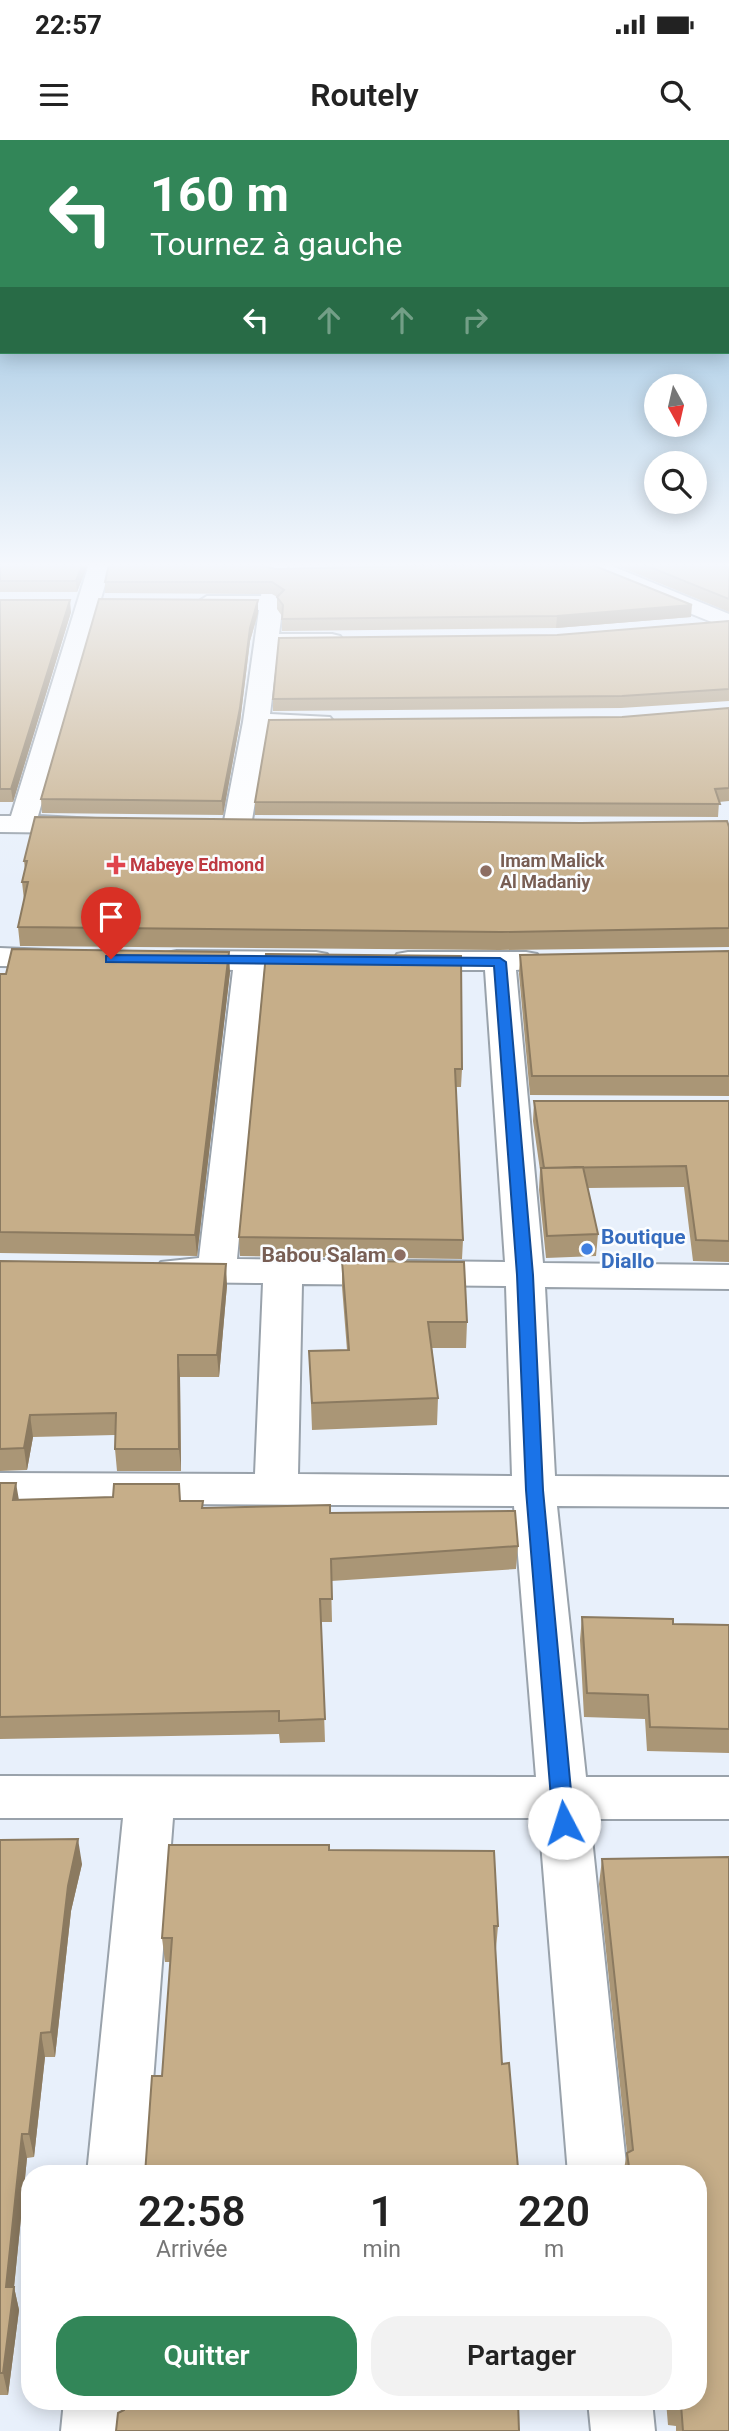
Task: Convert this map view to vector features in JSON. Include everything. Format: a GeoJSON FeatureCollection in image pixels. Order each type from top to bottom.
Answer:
{"type":"FeatureCollection","features":[{"type":"Feature","properties":{"kind":"street"},"geometry":{"type":"LineString","coordinates":[[65,671],[11,824],[116,825]]}},
{"type":"Feature","properties":{"kind":"street"},"geometry":{"type":"LineString","coordinates":[[238,826],[262,671]]}},
{"type":"Feature","properties":{"kind":"street"},"geometry":{"type":"LineString","coordinates":[[256,722],[351,722]]}},
{"type":"Feature","properties":{"kind":"street"},"geometry":{"type":"LineString","coordinates":[[0,957],[83,958]]}},
{"type":"Feature","properties":{"kind":"street"},"geometry":{"type":"LineString","coordinates":[[152,960],[554,961]]}},
{"type":"Feature","properties":{"kind":"street"},"geometry":{"type":"LineString","coordinates":[[218,1270],[249,961]]}},
{"type":"Feature","properties":{"kind":"street"},"geometry":{"type":"LineString","coordinates":[[500,962],[526,1108],[525,1275],[534,1490],[597,2165]]}},
{"type":"Feature","properties":{"kind":"street"},"geometry":{"type":"LineString","coordinates":[[136,1269],[729,1277]]}},
{"type":"Feature","properties":{"kind":"street"},"geometry":{"type":"LineString","coordinates":[[276,1489],[283,1272]]}},
{"type":"Feature","properties":{"kind":"street"},"geometry":{"type":"LineString","coordinates":[[0,1488],[729,1492]]}},
{"type":"Feature","properties":{"kind":"street"},"geometry":{"type":"LineString","coordinates":[[117,2165],[150,1796]]}},
{"type":"Feature","properties":{"kind":"street"},"geometry":{"type":"LineString","coordinates":[[0,1797],[729,1798]]}},
{"type":"Feature","properties":{"kind":"street"},"geometry":{"type":"LineString","coordinates":[[93,2431],[95,2410]]}},
{"type":"Feature","properties":{"kind":"street"},"geometry":{"type":"LineString","coordinates":[[621,2410],[623,2431]]}},
{"type":"Feature","properties":{"kind":"building"},"geometry":{"type":"Polygon","coordinates":[[[0,671],[48,671],[11,789],[0,789],[0,671]]]}},
{"type":"Feature","properties":{"kind":"building"},"geometry":{"type":"Polygon","coordinates":[[[78,671],[245,671],[222,801],[41,799],[78,671]]]}},
{"type":"Feature","properties":{"kind":"building"},"geometry":{"type":"Polygon","coordinates":[[[276,671],[729,671],[729,689],[622,696],[273,699],[276,671]]]}},
{"type":"Feature","properties":{"kind":"building"},"geometry":{"type":"Polygon","coordinates":[[[729,708],[729,788],[715,789],[720,804],[255,802],[269,720],[622,717],[729,708]]]}},
{"type":"Feature","properties":{"kind":"building"},"geometry":{"type":"Polygon","coordinates":[[[35,817],[581,823],[727,821],[729,928],[501,932],[18,927],[28,882],[22,882],[27,861],[24,861],[35,817]]]}},
{"type":"Feature","properties":{"kind":"building"},"geometry":{"type":"Polygon","coordinates":[[[12,949],[229,952],[195,1235],[0,1232],[0,974],[6,974],[12,949]]]}},
{"type":"Feature","properties":{"kind":"building"},"geometry":{"type":"Polygon","coordinates":[[[729,951],[729,1076],[532,1076],[520,955],[729,951]]]}},
{"type":"Feature","properties":{"kind":"building"},"geometry":{"type":"Polygon","coordinates":[[[266,954],[461,956],[462,1069],[455,1069],[463,1240],[239,1237],[266,954]]]}},
{"type":"Feature","properties":{"kind":"building"},"geometry":{"type":"Polygon","coordinates":[[[534,1101],[729,1101],[729,1241],[696,1240],[686,1166],[544,1168],[534,1101]]]}},
{"type":"Feature","properties":{"kind":"building"},"geometry":{"type":"Polygon","coordinates":[[[583,1167],[598,1234],[547,1236],[541,1168],[583,1167]]]}},
{"type":"Feature","properties":{"kind":"building"},"geometry":{"type":"Polygon","coordinates":[[[0,1261],[226,1264],[217,1355],[178,1355],[179,1449],[115,1449],[116,1413],[30,1415],[24,1448],[0,1449],[0,1261]]]}},
{"type":"Feature","properties":{"kind":"building"},"geometry":{"type":"Polygon","coordinates":[[[342,1261],[464,1262],[467,1322],[428,1322],[438,1398],[312,1403],[309,1351],[349,1350],[342,1261]]]}},
{"type":"Feature","properties":{"kind":"building"},"geometry":{"type":"Polygon","coordinates":[[[0,1483],[16,1483],[13,1500],[113,1497],[114,1484],[179,1484],[180,1501],[203,1501],[202,1508],[330,1505],[330,1513],[515,1511],[518,1546],[331,1559],[332,1599],[320,1599],[325,1719],[279,1721],[279,1711],[0,1717],[0,1483]]]}},
{"type":"Feature","properties":{"kind":"building"},"geometry":{"type":"Polygon","coordinates":[[[582,1617],[673,1619],[673,1624],[729,1625],[729,1729],[650,1727],[648,1695],[587,1693],[582,1617]]]}},
{"type":"Feature","properties":{"kind":"building"},"geometry":{"type":"Polygon","coordinates":[[[78,1839],[68,1886],[51,2032],[41,2033],[29,2134],[22,2134],[6,2287],[14,2287],[3,2373],[0,2373],[0,1840],[78,1839]]]}},
{"type":"Feature","properties":{"kind":"building"},"geometry":{"type":"Polygon","coordinates":[[[169,1845],[329,1845],[329,1850],[494,1851],[498,1926],[494,1926],[502,2064],[509,2063],[518,2165],[146,2165],[152,2076],[162,2076],[172,1938],[162,1938],[169,1845]]]}},
{"type":"Feature","properties":{"kind":"building"},"geometry":{"type":"Polygon","coordinates":[[[729,1857],[729,2431],[683,2431],[681,2410],[707,2410],[707,2165],[629,2165],[627,2153],[633,2150],[602,1859],[729,1857]]]}},
{"type":"Feature","properties":{"kind":"building"},"geometry":{"type":"Polygon","coordinates":[[[124,2410],[518,2410],[519,2431],[116,2431],[118,2413],[124,2410]]]}},
{"type":"Feature","properties":{"kind":"place","name":"Mabeye Edmond"},"geometry":{"type":"Point","coordinates":[116,865]}},
{"type":"Feature","properties":{"kind":"place","name":"Imam Malick Al Madaniy"},"geometry":{"type":"Point","coordinates":[486,871]}},
{"type":"Feature","properties":{"kind":"place","name":"Boutique Diallo"},"geometry":{"type":"Point","coordinates":[587,1249]}},
{"type":"Feature","properties":{"kind":"place","name":"Babou Salam"},"geometry":{"type":"Point","coordinates":[400,1255]}},
{"type":"Feature","properties":{"kind":"route"},"geometry":{"type":"LineString","coordinates":[[111,959],[500,962],[525,1275],[534,1490],[564,1823]]}}]}
